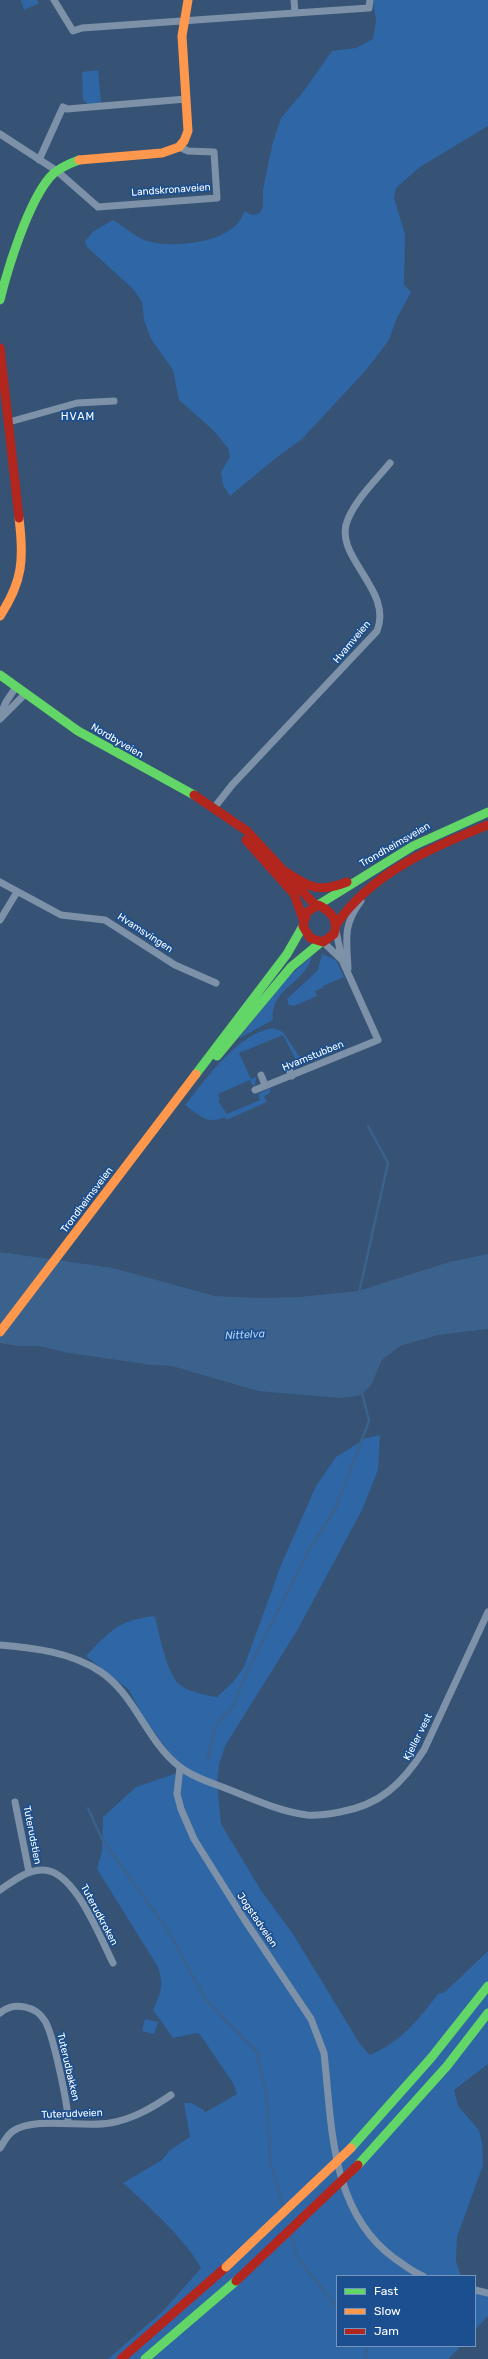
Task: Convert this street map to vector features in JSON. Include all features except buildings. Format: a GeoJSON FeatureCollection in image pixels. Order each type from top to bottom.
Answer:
{"type":"FeatureCollection","features":[{"type":"Feature","properties":{"kind":"main road"},"geometry":{"type":"LineString","coordinates":[[179,147],[186,136],[188,128],[182,36],[186,20],[188,0]]}},
{"type":"Feature","properties":{"kind":"main road","name":"Landskronaveien"},"geometry":{"type":"LineString","coordinates":[[0,300],[6,278],[40,191],[57,171],[74,161],[84,158],[165,152],[179,147]]}},
{"type":"Feature","properties":{"kind":"main road"},"geometry":{"type":"LineString","coordinates":[[0,348],[23,552],[21,572],[16,589],[0,616]]}},
{"type":"Feature","properties":{"kind":"main road","name":"Nordbyveien"},"geometry":{"type":"LineString","coordinates":[[0,675],[94,741],[214,808],[228,818],[247,832],[317,906]]}},
{"type":"Feature","properties":{"kind":"main road","name":"Trondheimsveien"},"geometry":{"type":"LineString","coordinates":[[317,906],[341,893],[367,874],[437,834],[488,812]]}},
{"type":"Feature","properties":{"kind":"main road","name":"Nordbyveien"},"geometry":{"type":"LineString","coordinates":[[228,818],[290,889],[297,899],[303,923]]}},
{"type":"Feature","properties":{"kind":"main road"},"geometry":{"type":"LineString","coordinates":[[336,928],[330,912],[317,906],[310,909],[303,923],[310,938],[322,942],[329,940],[336,928],[348,905],[376,883],[417,858],[488,825]]}},
{"type":"Feature","properties":{"kind":"main road"},"geometry":{"type":"LineString","coordinates":[[286,872],[310,887],[323,890],[335,887],[367,874]]}},
{"type":"Feature","properties":{"kind":"main road","name":"Trondheimsveien"},"geometry":{"type":"LineString","coordinates":[[0,1332],[192,1080],[214,1047],[292,948],[303,923]]}},
{"type":"Feature","properties":{"kind":"main road","name":"Trondheimsveien"},"geometry":{"type":"LineString","coordinates":[[192,1080],[243,1028],[297,960],[322,942]]}},
{"type":"Feature","properties":{"kind":"main road"},"geometry":{"type":"LineString","coordinates":[[120,2359],[226,2267],[351,2148],[431,2058],[488,1986]]}},
{"type":"Feature","properties":{"kind":"main road"},"geometry":{"type":"LineString","coordinates":[[145,2359],[236,2281],[358,2165],[447,2066],[488,2013]]}},
{"type":"Feature","properties":{"kind":"street"},"geometry":{"type":"LineString","coordinates":[[54,0],[73,31],[82,28],[369,8],[370,0]]}},
{"type":"Feature","properties":{"kind":"street"},"geometry":{"type":"LineString","coordinates":[[294,0],[295,13]]}},
{"type":"Feature","properties":{"kind":"street"},"geometry":{"type":"LineString","coordinates":[[39,160],[63,107],[67,109],[186,99]]}},
{"type":"Feature","properties":{"kind":"street"},"geometry":{"type":"LineString","coordinates":[[0,134],[57,171]]}},
{"type":"Feature","properties":{"kind":"street","name":"Landskronaveien"},"geometry":{"type":"LineString","coordinates":[[57,171],[98,207],[217,198],[214,152],[188,151],[179,147]]}},
{"type":"Feature","properties":{"kind":"street"},"geometry":{"type":"LineString","coordinates":[[9,422],[77,403],[114,401]]}},
{"type":"Feature","properties":{"kind":"street","name":"Hvamveien"},"geometry":{"type":"LineString","coordinates":[[214,808],[232,785],[377,631],[381,620],[380,607],[374,592],[356,562],[345,531],[348,519],[361,498],[390,463]]}},
{"type":"Feature","properties":{"kind":"street"},"geometry":{"type":"LineString","coordinates":[[0,715],[6,702],[16,687]]}},
{"type":"Feature","properties":{"kind":"street"},"geometry":{"type":"LineString","coordinates":[[0,719],[25,694]]}},
{"type":"Feature","properties":{"kind":"street","name":"Hvamsvingen"},"geometry":{"type":"LineString","coordinates":[[0,882],[61,915],[105,920],[175,965],[216,983]]}},
{"type":"Feature","properties":{"kind":"street"},"geometry":{"type":"LineString","coordinates":[[348,971],[345,937],[347,926],[359,904],[376,883]]}},
{"type":"Feature","properties":{"kind":"street"},"geometry":{"type":"LineString","coordinates":[[0,920],[17,892]]}},
{"type":"Feature","properties":{"kind":"street"},"geometry":{"type":"LineString","coordinates":[[336,928],[342,960],[348,971]]}},
{"type":"Feature","properties":{"kind":"street"},"geometry":{"type":"LineString","coordinates":[[322,942],[342,960]]}},
{"type":"Feature","properties":{"kind":"street","name":"Hvamstubben"},"geometry":{"type":"LineString","coordinates":[[255,1090],[378,1040],[348,971]]}},
{"type":"Feature","properties":{"kind":"street"},"geometry":{"type":"LineString","coordinates":[[287,1065],[292,1076]]}},
{"type":"Feature","properties":{"kind":"street"},"geometry":{"type":"LineString","coordinates":[[261,1075],[265,1085]]}},
{"type":"Feature","properties":{"kind":"street","name":"Kjeller vest"},"geometry":{"type":"LineString","coordinates":[[180,1767],[241,1794],[306,1815],[346,1811],[364,1806],[380,1799],[412,1770],[424,1750],[488,1612]]}},
{"type":"Feature","properties":{"kind":"street"},"geometry":{"type":"LineString","coordinates":[[0,1645],[51,1651],[74,1658],[102,1673],[120,1690],[167,1755],[180,1767]]}},
{"type":"Feature","properties":{"kind":"street","name":"Jogstadveien"},"geometry":{"type":"LineString","coordinates":[[180,1767],[177,1794],[180,1809],[194,1839],[244,1919],[304,2008],[320,2036],[324,2053],[339,2170],[352,2208],[363,2227],[385,2251],[421,2275]]}},
{"type":"Feature","properties":{"kind":"street","name":"Tuterudstien"},"geometry":{"type":"LineString","coordinates":[[15,1802],[29,1872]]}},
{"type":"Feature","properties":{"kind":"street","name":"Tuterudkroken"},"geometry":{"type":"LineString","coordinates":[[0,1890],[29,1872],[46,1870],[62,1877],[70,1883],[113,1964]]}},
{"type":"Feature","properties":{"kind":"street","name":"Tuterudbakken"},"geometry":{"type":"LineString","coordinates":[[0,2013],[6,2008],[29,2008],[35,2011],[45,2021],[50,2032],[66,2100],[68,2123]]}},
{"type":"Feature","properties":{"kind":"street","name":"Tuterudveien"},"geometry":{"type":"LineString","coordinates":[[0,2148],[7,2137],[18,2128],[68,2123],[99,2124],[122,2120],[135,2116],[171,2095]]}},
{"type":"Feature","properties":{"kind":"street"},"geometry":{"type":"LineString","coordinates":[[476,2290],[488,2293]]}},
{"type":"Feature","properties":{"kind":"shaded area"},"geometry":{"type":"Polygon","coordinates":[[[21,0],[37,0],[39,3],[24,10],[21,0]]]}},
{"type":"Feature","properties":{"kind":"shaded area"},"geometry":{"type":"Polygon","coordinates":[[[373,0],[488,0],[488,126],[420,167],[396,188],[394,198],[405,234],[404,285],[411,292],[396,320],[389,340],[367,369],[302,439],[276,458],[230,496],[223,485],[221,472],[230,457],[228,448],[213,430],[179,400],[173,370],[151,339],[144,320],[142,302],[133,289],[87,247],[85,241],[94,231],[113,220],[147,241],[172,244],[203,241],[217,237],[230,230],[239,222],[244,211],[252,215],[260,213],[263,206],[263,189],[273,142],[281,118],[303,92],[332,51],[356,48],[373,39],[376,21],[373,0]]]}},
{"type":"Feature","properties":{"kind":"shaded area"},"geometry":{"type":"Polygon","coordinates":[[[98,70],[101,103],[88,104],[83,100],[82,72],[98,70]]]}},
{"type":"Feature","properties":{"kind":"shaded area"},"geometry":{"type":"Polygon","coordinates":[[[322,954],[336,960],[344,977],[315,991],[317,996],[294,1006],[289,1005],[287,999],[318,970],[322,954]]]}},
{"type":"Feature","properties":{"kind":"shaded area"},"geometry":{"type":"Polygon","coordinates":[[[312,956],[303,973],[282,993],[277,1001],[273,1009],[273,1020],[238,1039],[288,977],[312,956]]]}},
{"type":"Feature","properties":{"kind":"shaded area"},"geometry":{"type":"Polygon","coordinates":[[[273,1028],[283,1032],[301,1059],[306,1059],[327,1049],[327,1053],[293,1068],[291,1065],[297,1062],[283,1035],[239,1053],[251,1079],[256,1077],[255,1085],[253,1086],[250,1080],[218,1094],[220,1100],[218,1101],[227,1114],[260,1100],[258,1094],[271,1088],[269,1094],[264,1096],[267,1102],[226,1120],[225,1117],[208,1120],[185,1105],[213,1071],[235,1048],[247,1038],[273,1028]]]}},
{"type":"Feature","properties":{"kind":"shaded area"},"geometry":{"type":"Polygon","coordinates":[[[380,1435],[378,1470],[362,1510],[298,1629],[225,1746],[219,1765],[217,1783],[221,1824],[262,1892],[293,1934],[360,2044],[370,2055],[400,2037],[416,2021],[438,1994],[445,1992],[488,1951],[488,2064],[454,2090],[458,2106],[479,2130],[482,2143],[483,2165],[457,2237],[456,2261],[461,2275],[336,2275],[336,2347],[460,2347],[448,2359],[108,2359],[164,2310],[201,2268],[195,2257],[176,2235],[123,2183],[162,2160],[170,2150],[190,2137],[184,2103],[192,2103],[205,2111],[204,2113],[237,2094],[233,2083],[201,2036],[197,2033],[173,2038],[153,2010],[161,1989],[161,1979],[158,1967],[97,1869],[102,1851],[103,1817],[136,1787],[183,1771],[143,1717],[129,1690],[86,1656],[115,1628],[131,1621],[153,1616],[155,1617],[167,1663],[175,1679],[179,1684],[187,1689],[217,1697],[233,1682],[244,1667],[281,1565],[316,1486],[336,1457],[366,1438],[380,1435]]]}},
{"type":"Feature","properties":{"kind":"shaded area"},"geometry":{"type":"Polygon","coordinates":[[[145,2019],[158,2022],[154,2034],[142,2031],[145,2019]]]}},
{"type":"Feature","properties":{"kind":"shaded area"},"geometry":{"type":"Polygon","coordinates":[[[476,2287],[488,2294],[488,2316],[476,2329],[476,2287]]]}},
{"type":"Feature","properties":{"kind":"water","name":"Nittelva"},"geometry":{"type":"Polygon","coordinates":[[[0,1252],[113,1268],[215,1296],[262,1298],[299,1297],[358,1291],[449,1262],[488,1254],[488,1329],[438,1335],[400,1346],[382,1360],[371,1385],[358,1396],[339,1398],[258,1391],[172,1366],[152,1365],[69,1353],[38,1346],[18,1346],[0,1343],[0,1252]]]}},
{"type":"Feature","properties":{"kind":"waterway"},"geometry":{"type":"LineString","coordinates":[[359,1293],[388,1163],[368,1126]]}},
{"type":"Feature","properties":{"kind":"waterway"},"geometry":{"type":"LineString","coordinates":[[208,1758],[216,1725],[234,1705],[245,1676],[307,1553],[336,1508],[369,1421],[362,1393]]}},
{"type":"Feature","properties":{"kind":"waterway"},"geometry":{"type":"LineString","coordinates":[[88,1808],[102,1839],[167,1929],[206,2000],[257,2052],[267,2097],[270,2161],[283,2206]]}},
{"type":"Feature","properties":{"kind":"waterway"},"geometry":{"type":"LineString","coordinates":[[291,2234],[297,2257],[336,2306]]}},
{"type":"Feature","properties":{"kind":"waterway"},"geometry":{"type":"LineString","coordinates":[[364,2359],[368,2347]]}},
{"type":"Feature","properties":{"kind":"traffic: fast"},"geometry":{"type":"LineString","coordinates":[[0,300],[20,236],[42,188],[50,177],[56,172],[79,160]]}},
{"type":"Feature","properties":{"kind":"traffic: fast"},"geometry":{"type":"LineString","coordinates":[[0,675],[78,731],[194,795]]}},
{"type":"Feature","properties":{"kind":"traffic: fast"},"geometry":{"type":"LineString","coordinates":[[318,905],[413,846],[488,812]]}},
{"type":"Feature","properties":{"kind":"traffic: fast"},"geometry":{"type":"LineString","coordinates":[[196,1074],[287,954],[303,926]]}},
{"type":"Feature","properties":{"kind":"traffic: fast"},"geometry":{"type":"LineString","coordinates":[[217,1056],[291,967],[320,943]]}},
{"type":"Feature","properties":{"kind":"traffic: fast"},"geometry":{"type":"LineString","coordinates":[[351,2148],[431,2058],[488,1986]]}},
{"type":"Feature","properties":{"kind":"traffic: fast"},"geometry":{"type":"LineString","coordinates":[[358,2165],[447,2066],[488,2013]]}},
{"type":"Feature","properties":{"kind":"traffic: fast"},"geometry":{"type":"LineString","coordinates":[[145,2359],[236,2281]]}},
{"type":"Feature","properties":{"kind":"traffic: slow"},"geometry":{"type":"LineString","coordinates":[[79,160],[162,153],[179,147],[184,141],[188,131],[182,36],[188,0]]}},
{"type":"Feature","properties":{"kind":"traffic: slow"},"geometry":{"type":"LineString","coordinates":[[0,616],[13,592],[20,569],[21,533],[19,518]]}},
{"type":"Feature","properties":{"kind":"traffic: slow"},"geometry":{"type":"LineString","coordinates":[[0,1332],[196,1074]]}},
{"type":"Feature","properties":{"kind":"traffic: slow"},"geometry":{"type":"LineString","coordinates":[[226,2267],[351,2148]]}},
{"type":"Feature","properties":{"kind":"traffic: jam"},"geometry":{"type":"LineString","coordinates":[[0,348],[19,518]]}},
{"type":"Feature","properties":{"kind":"traffic: jam"},"geometry":{"type":"LineString","coordinates":[[194,795],[247,831],[316,906]]}},
{"type":"Feature","properties":{"kind":"traffic: jam"},"geometry":{"type":"LineString","coordinates":[[336,925],[351,906],[367,890],[385,876],[424,853],[488,825]]}},
{"type":"Feature","properties":{"kind":"traffic: jam"},"geometry":{"type":"LineString","coordinates":[[246,840],[294,894],[303,919]]}},
{"type":"Feature","properties":{"kind":"traffic: jam"},"geometry":{"type":"LineString","coordinates":[[286,872],[302,882],[315,887],[329,887],[347,882]]}},
{"type":"Feature","properties":{"kind":"traffic: jam"},"geometry":{"type":"LineString","coordinates":[[318,905],[330,913],[335,924],[334,934],[323,942],[310,938],[303,926],[307,912],[318,905]]}},
{"type":"Feature","properties":{"kind":"traffic: jam"},"geometry":{"type":"LineString","coordinates":[[236,2281],[358,2165]]}},
{"type":"Feature","properties":{"kind":"traffic: jam"},"geometry":{"type":"LineString","coordinates":[[121,2359],[226,2267]]}},
{"type":"Feature","properties":{"kind":"district","name":"HVAM"},"geometry":{"type":"Point","coordinates":[78,417]}}]}
